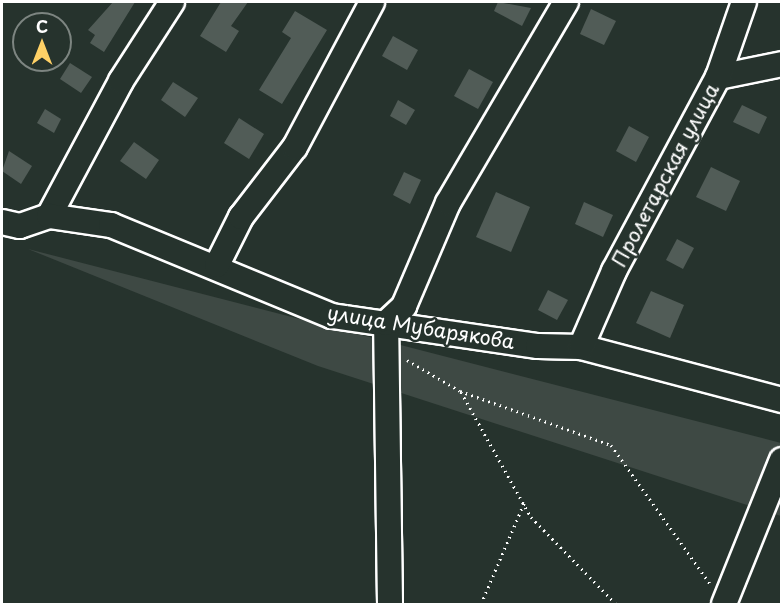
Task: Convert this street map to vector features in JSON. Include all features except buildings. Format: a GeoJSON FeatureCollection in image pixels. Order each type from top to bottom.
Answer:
{"type":"FeatureCollection","features":[{"type":"Feature","properties":{"kind":"street"},"geometry":{"type":"LineString","coordinates":[[49,216],[121,81],[172,2]]}},
{"type":"Feature","properties":{"kind":"street"},"geometry":{"type":"LineString","coordinates":[[217,265],[241,217],[295,147],[372,2]]}},
{"type":"Feature","properties":{"kind":"street"},"geometry":{"type":"LineString","coordinates":[[390,604],[386,323],[404,306],[448,203],[567,2]]}},
{"type":"Feature","properties":{"kind":"street","name":"Пролетарская улица"},"geometry":{"type":"LineString","coordinates":[[581,347],[614,271],[718,77],[744,2]]}},
{"type":"Feature","properties":{"kind":"street"},"geometry":{"type":"LineString","coordinates":[[718,77],[782,64]]}},
{"type":"Feature","properties":{"kind":"street","name":"улица Мубарякова"},"geometry":{"type":"LineString","coordinates":[[2,222],[20,226],[49,216],[111,225],[217,265],[265,291],[332,316],[538,346],[581,347],[782,400]]}},
{"type":"Feature","properties":{"kind":"street"},"geometry":{"type":"LineString","coordinates":[[724,604],[782,460]]}},
{"type":"Feature","properties":{"kind":"path"},"geometry":{"type":"LineString","coordinates":[[386,348],[460,391],[611,445],[724,604]]}},
{"type":"Feature","properties":{"kind":"path"},"geometry":{"type":"LineString","coordinates":[[460,391],[524,503],[616,604]]}},
{"type":"Feature","properties":{"kind":"path"},"geometry":{"type":"LineString","coordinates":[[481,604],[524,503]]}},
{"type":"Feature","properties":{"kind":"shaded area"},"geometry":{"type":"Polygon","coordinates":[[[28,249],[781,443],[781,516],[318,366],[28,249]]]}}]}
